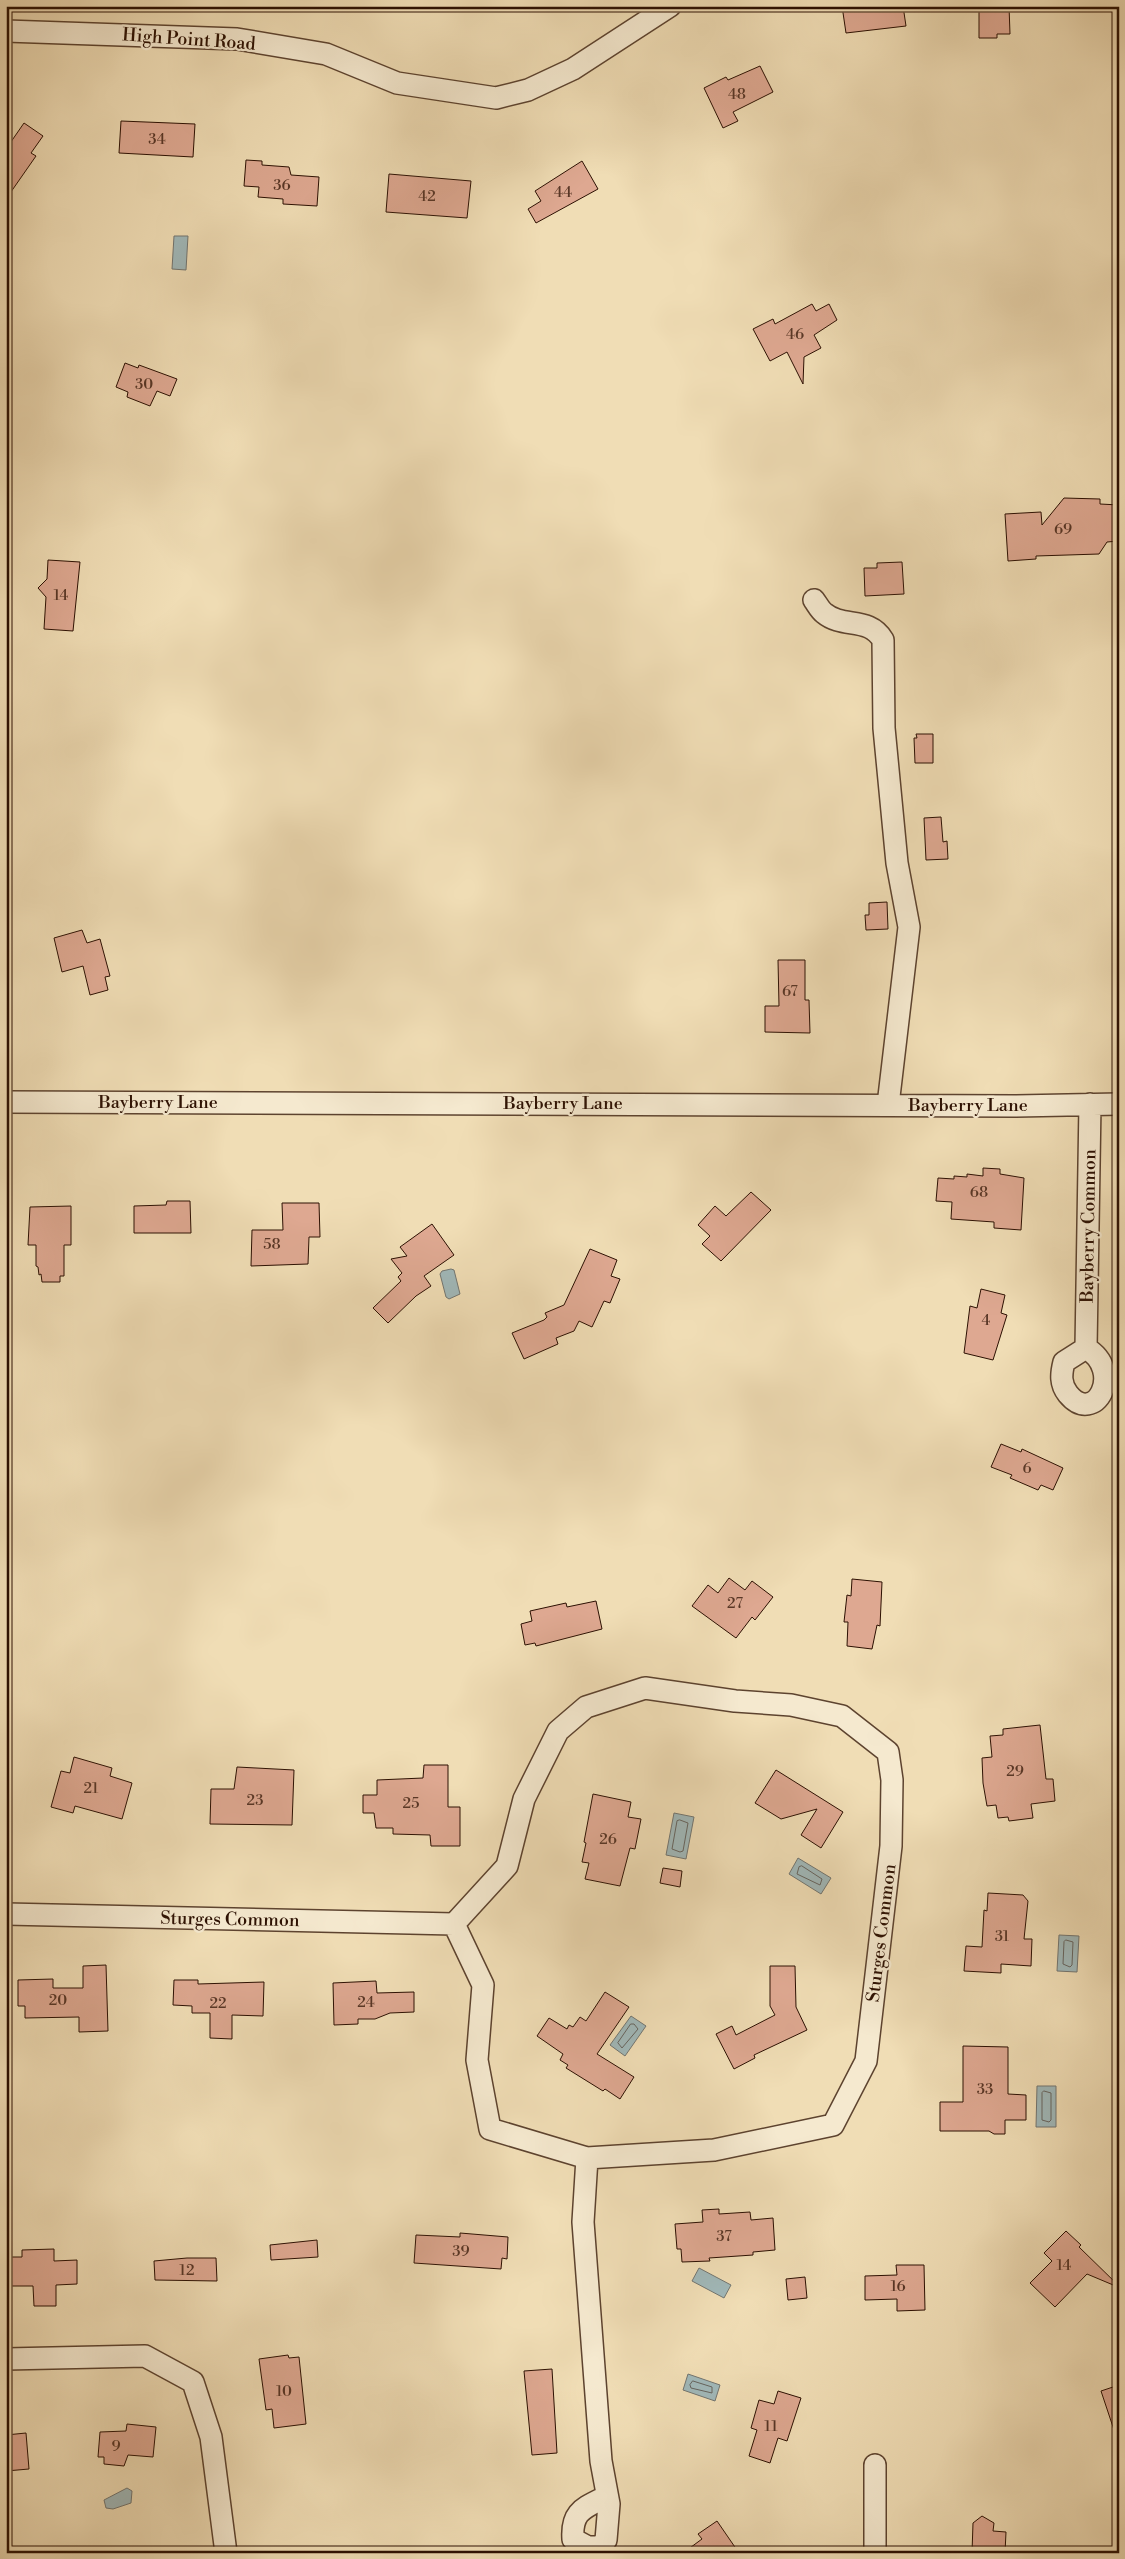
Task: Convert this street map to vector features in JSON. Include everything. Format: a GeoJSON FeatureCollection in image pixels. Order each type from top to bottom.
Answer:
{"type":"FeatureCollection","features":[{"type":"Feature","properties":{"kind":"street","name":"High Point Road"},"geometry":{"type":"LineString","coordinates":[[6,31],[237,39],[326,54],[397,83],[496,98],[528,90],[573,69],[670,6]]}},
{"type":"Feature","properties":{"kind":"street"},"geometry":{"type":"LineString","coordinates":[[814,600],[824,613],[841,621],[870,626],[883,640],[884,728],[897,863],[909,927],[888,1104]]}},
{"type":"Feature","properties":{"kind":"street","name":"Bayberry Lane"},"geometry":{"type":"LineString","coordinates":[[6,1102],[1119,1104]]}},
{"type":"Feature","properties":{"kind":"street","name":"Bayberry Common"},"geometry":{"type":"LineString","coordinates":[[1086,1348],[1090,1104]]}},
{"type":"Feature","properties":{"kind":"street","name":"Sturges Common"},"geometry":{"type":"LineString","coordinates":[[6,1914],[454,1924],[507,1866],[524,1799],[558,1731],[586,1707],[645,1688],[735,1701],[791,1705],[842,1716],[888,1752],[892,1780],[891,1846],[866,2061],[833,2125],[714,2150],[587,2158],[490,2129],[478,2060],[484,1985],[454,1924]]}},
{"type":"Feature","properties":{"kind":"street"},"geometry":{"type":"LineString","coordinates":[[587,2158],[583,2222],[601,2460],[607,2496]]}},
{"type":"Feature","properties":{"kind":"street"},"geometry":{"type":"LineString","coordinates":[[6,2359],[145,2356],[193,2382],[211,2436],[226,2553]]}},
{"type":"Feature","properties":{"kind":"street"},"geometry":{"type":"LineString","coordinates":[[874,2465],[875,2553]]}},
{"type":"Feature","properties":{"kind":"water"},"geometry":{"type":"Polygon","coordinates":[[[174,236],[188,236],[186,270],[172,269],[174,236]]]}},
{"type":"Feature","properties":{"kind":"water"},"geometry":{"type":"Polygon","coordinates":[[[454,1270],[460,1294],[449,1299],[446,1297],[440,1274],[442,1271],[454,1270]]]}},
{"type":"Feature","properties":{"kind":"water"},"geometry":{"type":"Polygon","coordinates":[[[674,1813],[694,1817],[686,1859],[666,1855],[674,1813]]]}},
{"type":"Feature","properties":{"kind":"water"},"geometry":{"type":"Polygon","coordinates":[[[798,1858],[831,1878],[821,1894],[789,1874],[798,1858]]]}},
{"type":"Feature","properties":{"kind":"water"},"geometry":{"type":"Polygon","coordinates":[[[1059,1935],[1079,1936],[1077,1972],[1057,1971],[1059,1935]]]}},
{"type":"Feature","properties":{"kind":"water"},"geometry":{"type":"Polygon","coordinates":[[[631,2016],[646,2026],[625,2056],[610,2045],[631,2016]]]}},
{"type":"Feature","properties":{"kind":"water"},"geometry":{"type":"Polygon","coordinates":[[[1037,2086],[1056,2086],[1056,2127],[1036,2127],[1037,2086]]]}},
{"type":"Feature","properties":{"kind":"water"},"geometry":{"type":"Polygon","coordinates":[[[699,2268],[731,2285],[724,2298],[692,2281],[699,2268]]]}},
{"type":"Feature","properties":{"kind":"water"},"geometry":{"type":"Polygon","coordinates":[[[688,2374],[720,2385],[715,2401],[683,2390],[688,2374]]]}},
{"type":"Feature","properties":{"kind":"water"},"geometry":{"type":"Polygon","coordinates":[[[127,2488],[132,2491],[131,2503],[113,2509],[106,2508],[104,2500],[127,2488]]]}},
{"type":"Feature","properties":{"kind":"building"},"geometry":{"type":"Polygon","coordinates":[[[842,6],[903,6],[906,26],[846,33],[842,6]]]}},
{"type":"Feature","properties":{"kind":"building"},"geometry":{"type":"Polygon","coordinates":[[[979,6],[1009,6],[1010,34],[997,34],[997,38],[979,38],[979,6]]]}},
{"type":"Feature","properties":{"kind":"building"},"geometry":{"type":"Polygon","coordinates":[[[760,66],[773,92],[733,112],[738,121],[723,128],[704,88],[726,77],[728,80],[760,66]]]}},
{"type":"Feature","properties":{"kind":"building"},"geometry":{"type":"Polygon","coordinates":[[[121,121],[195,124],[193,157],[119,153],[121,121]]]}},
{"type":"Feature","properties":{"kind":"building"},"geometry":{"type":"Polygon","coordinates":[[[24,123],[43,136],[31,153],[36,156],[6,199],[6,149],[24,123]]]}},
{"type":"Feature","properties":{"kind":"building"},"geometry":{"type":"Polygon","coordinates":[[[246,160],[262,161],[262,165],[289,167],[291,175],[319,177],[317,206],[283,204],[283,199],[258,197],[259,187],[244,186],[246,160]]]}},
{"type":"Feature","properties":{"kind":"building"},"geometry":{"type":"Polygon","coordinates":[[[582,161],[598,189],[536,223],[528,209],[541,201],[535,191],[582,161]]]}},
{"type":"Feature","properties":{"kind":"building"},"geometry":{"type":"Polygon","coordinates":[[[389,174],[471,181],[467,218],[386,212],[389,174]]]}},
{"type":"Feature","properties":{"kind":"building"},"geometry":{"type":"Polygon","coordinates":[[[812,304],[816,311],[829,304],[837,320],[814,335],[821,348],[804,357],[803,384],[787,352],[770,361],[753,329],[773,319],[775,324],[812,304]]]}},
{"type":"Feature","properties":{"kind":"building"},"geometry":{"type":"Polygon","coordinates":[[[125,363],[138,368],[139,365],[177,379],[170,396],[157,391],[150,406],[127,397],[128,392],[116,387],[125,363]]]}},
{"type":"Feature","properties":{"kind":"building"},"geometry":{"type":"Polygon","coordinates":[[[1064,498],[1100,499],[1100,504],[1119,505],[1119,541],[1107,542],[1099,554],[1036,556],[1036,559],[1008,561],[1005,514],[1041,512],[1042,525],[1064,498]]]}},
{"type":"Feature","properties":{"kind":"building"},"geometry":{"type":"Polygon","coordinates":[[[48,560],[80,562],[73,631],[44,629],[46,597],[38,588],[47,579],[48,560]]]}},
{"type":"Feature","properties":{"kind":"building"},"geometry":{"type":"Polygon","coordinates":[[[902,562],[904,594],[865,596],[864,568],[877,568],[877,563],[902,562]]]}},
{"type":"Feature","properties":{"kind":"building"},"geometry":{"type":"Polygon","coordinates":[[[916,734],[933,734],[933,763],[915,763],[914,738],[917,738],[916,734]]]}},
{"type":"Feature","properties":{"kind":"building"},"geometry":{"type":"Polygon","coordinates":[[[941,817],[943,842],[947,841],[948,859],[926,860],[924,818],[941,817]]]}},
{"type":"Feature","properties":{"kind":"building"},"geometry":{"type":"Polygon","coordinates":[[[887,902],[888,929],[866,930],[865,915],[869,915],[869,903],[887,902]]]}},
{"type":"Feature","properties":{"kind":"building"},"geometry":{"type":"Polygon","coordinates":[[[82,930],[87,943],[100,939],[110,976],[105,977],[108,990],[90,995],[83,966],[62,972],[54,938],[82,930]]]}},
{"type":"Feature","properties":{"kind":"building"},"geometry":{"type":"Polygon","coordinates":[[[778,960],[805,960],[805,1000],[809,1000],[810,1033],[765,1032],[765,1006],[779,1006],[778,960]]]}},
{"type":"Feature","properties":{"kind":"building"},"geometry":{"type":"Polygon","coordinates":[[[983,1168],[1000,1169],[1000,1174],[1024,1178],[1021,1230],[994,1228],[994,1222],[951,1219],[952,1202],[936,1201],[938,1178],[954,1179],[954,1176],[967,1177],[967,1174],[983,1176],[983,1168]]]}},
{"type":"Feature","properties":{"kind":"building"},"geometry":{"type":"Polygon","coordinates":[[[751,1192],[771,1210],[721,1261],[702,1244],[710,1236],[698,1225],[715,1206],[726,1216],[751,1192]]]}},
{"type":"Feature","properties":{"kind":"building"},"geometry":{"type":"Polygon","coordinates":[[[167,1201],[190,1201],[191,1233],[134,1233],[134,1206],[166,1205],[167,1201]]]}},
{"type":"Feature","properties":{"kind":"building"},"geometry":{"type":"Polygon","coordinates":[[[282,1203],[319,1203],[320,1237],[309,1237],[308,1264],[251,1266],[252,1230],[283,1230],[282,1203]]]}},
{"type":"Feature","properties":{"kind":"building"},"geometry":{"type":"Polygon","coordinates":[[[71,1206],[71,1245],[64,1245],[64,1276],[60,1276],[60,1282],[42,1282],[41,1274],[39,1275],[38,1267],[36,1266],[36,1245],[28,1245],[30,1207],[71,1206]]]}},
{"type":"Feature","properties":{"kind":"building"},"geometry":{"type":"Polygon","coordinates":[[[432,1224],[454,1255],[424,1276],[431,1286],[416,1296],[388,1323],[373,1308],[401,1281],[398,1277],[402,1273],[391,1259],[407,1256],[400,1247],[432,1224]]]}},
{"type":"Feature","properties":{"kind":"building"},"geometry":{"type":"Polygon","coordinates":[[[590,1249],[617,1260],[611,1276],[620,1279],[610,1303],[604,1301],[592,1327],[579,1321],[574,1331],[556,1338],[558,1344],[524,1359],[512,1333],[544,1320],[547,1317],[545,1313],[564,1305],[590,1249]]]}},
{"type":"Feature","properties":{"kind":"building"},"geometry":{"type":"Polygon","coordinates":[[[981,1289],[1005,1295],[1001,1313],[1007,1315],[993,1360],[964,1353],[970,1306],[977,1308],[981,1289]]]}},
{"type":"Feature","properties":{"kind":"building"},"geometry":{"type":"Polygon","coordinates":[[[1001,1444],[1021,1452],[1022,1449],[1063,1468],[1053,1490],[1041,1485],[1038,1490],[1010,1478],[1012,1475],[991,1467],[1001,1444]]]}},
{"type":"Feature","properties":{"kind":"building"},"geometry":{"type":"Polygon","coordinates":[[[729,1578],[745,1590],[752,1581],[773,1597],[755,1620],[752,1617],[736,1638],[692,1606],[708,1585],[718,1593],[729,1578]]]}},
{"type":"Feature","properties":{"kind":"building"},"geometry":{"type":"Polygon","coordinates":[[[852,1579],[882,1582],[880,1626],[877,1625],[872,1649],[847,1646],[848,1622],[844,1622],[847,1595],[851,1596],[852,1579]]]}},
{"type":"Feature","properties":{"kind":"building"},"geometry":{"type":"Polygon","coordinates":[[[596,1601],[602,1629],[536,1646],[535,1643],[525,1645],[521,1624],[532,1621],[530,1611],[566,1603],[567,1607],[596,1601]]]}},
{"type":"Feature","properties":{"kind":"building"},"geometry":{"type":"Polygon","coordinates":[[[1040,1725],[1046,1779],[1053,1779],[1055,1801],[1031,1804],[1033,1818],[1009,1821],[1008,1817],[998,1818],[996,1805],[987,1806],[983,1783],[982,1758],[992,1757],[990,1736],[1003,1735],[1003,1729],[1040,1725]]]}},
{"type":"Feature","properties":{"kind":"building"},"geometry":{"type":"Polygon","coordinates":[[[74,1757],[112,1768],[110,1776],[132,1783],[122,1819],[75,1806],[73,1813],[51,1807],[61,1771],[70,1773],[74,1757]]]}},
{"type":"Feature","properties":{"kind":"building"},"geometry":{"type":"Polygon","coordinates":[[[424,1765],[448,1765],[448,1807],[460,1807],[460,1846],[431,1846],[430,1835],[393,1834],[393,1828],[376,1828],[374,1813],[363,1813],[363,1795],[377,1795],[377,1780],[423,1778],[424,1765]]]}},
{"type":"Feature","properties":{"kind":"building"},"geometry":{"type":"Polygon","coordinates":[[[237,1767],[294,1770],[292,1825],[210,1824],[211,1789],[234,1789],[237,1767]]]}},
{"type":"Feature","properties":{"kind":"building"},"geometry":{"type":"Polygon","coordinates":[[[776,1770],[843,1812],[821,1848],[801,1835],[817,1809],[781,1819],[755,1803],[776,1770]]]}},
{"type":"Feature","properties":{"kind":"building"},"geometry":{"type":"Polygon","coordinates":[[[593,1794],[631,1802],[628,1817],[641,1819],[635,1849],[630,1848],[620,1886],[585,1879],[589,1863],[582,1862],[593,1794]]]}},
{"type":"Feature","properties":{"kind":"building"},"geometry":{"type":"Polygon","coordinates":[[[663,1868],[682,1871],[680,1887],[660,1883],[663,1868]]]}},
{"type":"Feature","properties":{"kind":"building"},"geometry":{"type":"Polygon","coordinates":[[[988,1893],[1023,1895],[1028,1901],[1024,1939],[1032,1939],[1031,1966],[1001,1964],[1001,1973],[964,1971],[966,1946],[982,1947],[984,1910],[987,1911],[988,1893]]]}},
{"type":"Feature","properties":{"kind":"building"},"geometry":{"type":"Polygon","coordinates":[[[106,1965],[108,2031],[79,2032],[79,2017],[25,2018],[25,2006],[18,2006],[18,1980],[53,1979],[53,1988],[83,1988],[83,1966],[106,1965]]]}},
{"type":"Feature","properties":{"kind":"building"},"geometry":{"type":"Polygon","coordinates":[[[770,1966],[795,1966],[796,2007],[807,2030],[754,2055],[755,2058],[734,2069],[716,2034],[732,2026],[736,2035],[775,2015],[770,2006],[770,1966]]]}},
{"type":"Feature","properties":{"kind":"building"},"geometry":{"type":"Polygon","coordinates":[[[174,1980],[198,1980],[198,1984],[264,1982],[263,2016],[232,2015],[232,2039],[210,2038],[210,2013],[192,2013],[192,2006],[173,2005],[174,1980]]]}},
{"type":"Feature","properties":{"kind":"building"},"geometry":{"type":"Polygon","coordinates":[[[376,1981],[377,1993],[414,1992],[414,2012],[390,2013],[375,2019],[358,2019],[358,2024],[334,2025],[333,1983],[376,1981]]]}},
{"type":"Feature","properties":{"kind":"building"},"geometry":{"type":"Polygon","coordinates":[[[605,1992],[629,2007],[597,2054],[634,2077],[620,2099],[605,2089],[603,2091],[566,2068],[568,2065],[560,2060],[563,2054],[537,2036],[549,2018],[567,2029],[569,2025],[573,2027],[580,2017],[586,2021],[605,1992]]]}},
{"type":"Feature","properties":{"kind":"building"},"geometry":{"type":"Polygon","coordinates":[[[963,2046],[1008,2047],[1008,2094],[1026,2095],[1026,2120],[1005,2120],[1005,2134],[994,2134],[989,2131],[940,2131],[940,2102],[963,2102],[963,2046]]]}},
{"type":"Feature","properties":{"kind":"building"},"geometry":{"type":"Polygon","coordinates":[[[719,2209],[719,2214],[750,2212],[751,2220],[773,2218],[775,2250],[753,2252],[753,2255],[709,2258],[710,2261],[682,2262],[681,2249],[677,2249],[675,2224],[703,2222],[702,2210],[719,2209]]]}},
{"type":"Feature","properties":{"kind":"building"},"geometry":{"type":"Polygon","coordinates":[[[1066,2231],[1081,2245],[1079,2247],[1119,2286],[1087,2274],[1055,2307],[1030,2283],[1052,2261],[1044,2253],[1066,2231]]]}},
{"type":"Feature","properties":{"kind":"building"},"geometry":{"type":"Polygon","coordinates":[[[460,2233],[508,2237],[507,2259],[502,2258],[501,2269],[414,2263],[416,2235],[460,2237],[460,2233]]]}},
{"type":"Feature","properties":{"kind":"building"},"geometry":{"type":"Polygon","coordinates":[[[317,2240],[318,2257],[271,2260],[270,2245],[317,2240]]]}},
{"type":"Feature","properties":{"kind":"building"},"geometry":{"type":"Polygon","coordinates":[[[54,2249],[54,2261],[77,2260],[77,2284],[56,2285],[56,2306],[34,2306],[33,2286],[6,2286],[6,2257],[22,2257],[22,2250],[54,2249]]]}},
{"type":"Feature","properties":{"kind":"building"},"geometry":{"type":"Polygon","coordinates":[[[216,2258],[217,2281],[155,2280],[154,2261],[216,2258]]]}},
{"type":"Feature","properties":{"kind":"building"},"geometry":{"type":"Polygon","coordinates":[[[896,2265],[924,2265],[925,2310],[897,2311],[897,2299],[865,2300],[865,2276],[897,2275],[896,2265]]]}},
{"type":"Feature","properties":{"kind":"building"},"geometry":{"type":"Polygon","coordinates":[[[805,2277],[807,2298],[788,2300],[786,2279],[805,2277]]]}},
{"type":"Feature","properties":{"kind":"building"},"geometry":{"type":"Polygon","coordinates":[[[288,2355],[289,2358],[299,2357],[306,2424],[274,2428],[272,2409],[266,2410],[259,2359],[288,2355]]]}},
{"type":"Feature","properties":{"kind":"building"},"geometry":{"type":"Polygon","coordinates":[[[552,2369],[557,2453],[532,2455],[524,2371],[552,2369]]]}},
{"type":"Feature","properties":{"kind":"building"},"geometry":{"type":"Polygon","coordinates":[[[1119,2385],[1119,2436],[1116,2436],[1101,2391],[1119,2385]]]}},
{"type":"Feature","properties":{"kind":"building"},"geometry":{"type":"Polygon","coordinates":[[[778,2391],[801,2398],[787,2441],[778,2438],[770,2463],[749,2456],[757,2430],[751,2428],[759,2400],[774,2404],[778,2391]]]}},
{"type":"Feature","properties":{"kind":"building"},"geometry":{"type":"Polygon","coordinates":[[[127,2424],[156,2427],[153,2457],[128,2455],[124,2466],[104,2464],[104,2457],[98,2457],[100,2432],[126,2431],[127,2424]]]}},
{"type":"Feature","properties":{"kind":"building"},"geometry":{"type":"Polygon","coordinates":[[[26,2433],[29,2469],[6,2471],[6,2435],[26,2433]]]}},
{"type":"Feature","properties":{"kind":"building"},"geometry":{"type":"Polygon","coordinates":[[[982,2516],[994,2523],[993,2531],[1006,2532],[1005,2553],[972,2553],[973,2523],[982,2516]]]}},
{"type":"Feature","properties":{"kind":"building"},"geometry":{"type":"Polygon","coordinates":[[[717,2521],[739,2553],[683,2553],[702,2539],[698,2534],[717,2521]]]}}]}
